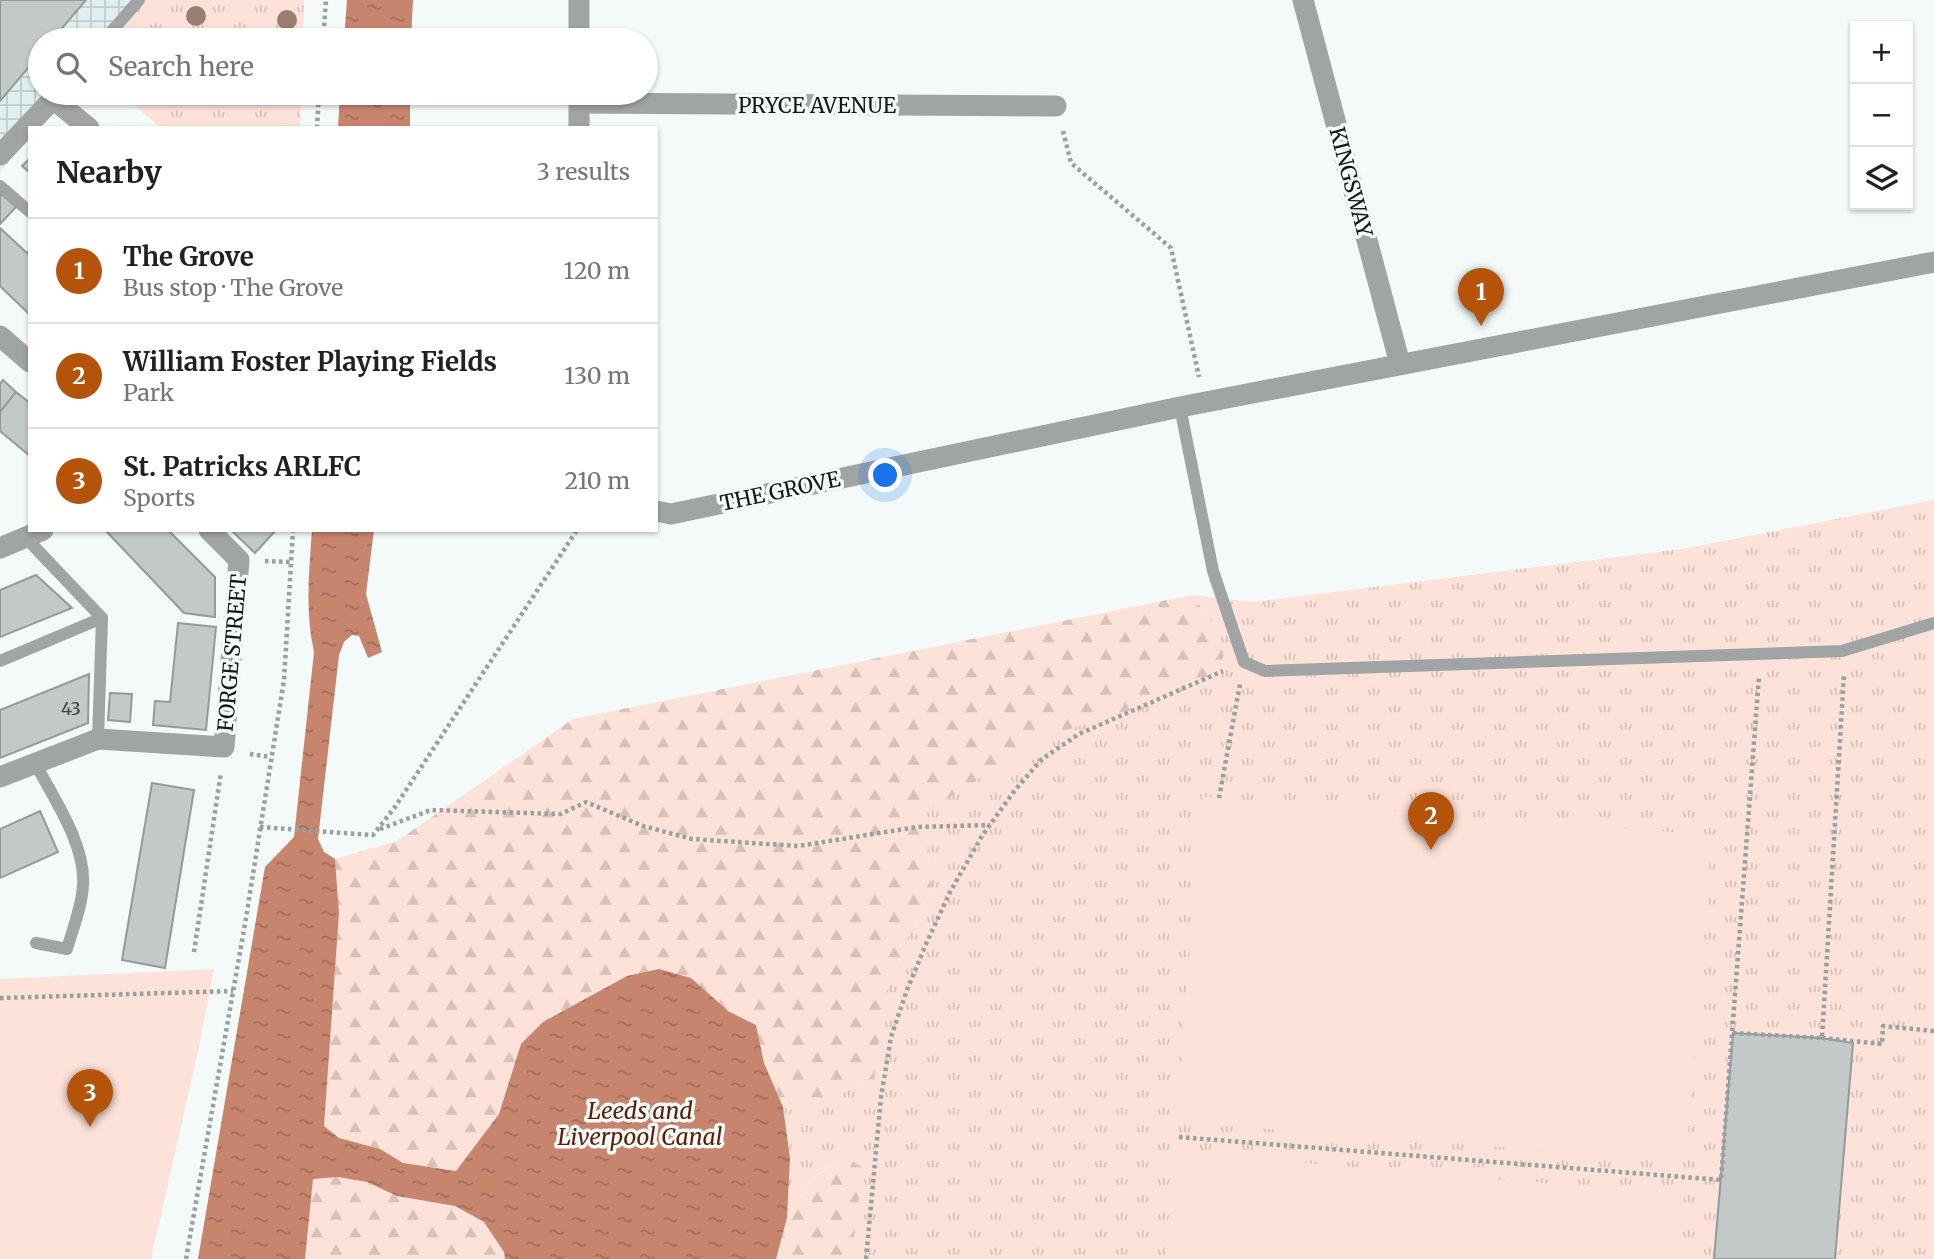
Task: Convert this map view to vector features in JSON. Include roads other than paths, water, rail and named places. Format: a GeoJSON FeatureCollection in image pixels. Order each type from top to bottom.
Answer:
{"type":"FeatureCollection","features":[{"type":"Feature","properties":{"kind":"street"},"geometry":{"type":"LineString","coordinates":[[579,0],[579,28]]}},
{"type":"Feature","properties":{"kind":"street","name":"KINGSWAY"},"geometry":{"type":"LineString","coordinates":[[1303,0],[1400,364]]}},
{"type":"Feature","properties":{"kind":"street","name":"PRYCE AVENUE"},"geometry":{"type":"LineString","coordinates":[[658,99],[1056,106]]}},
{"type":"Feature","properties":{"kind":"street"},"geometry":{"type":"LineString","coordinates":[[0,155],[47,105]]}},
{"type":"Feature","properties":{"kind":"street"},"geometry":{"type":"LineString","coordinates":[[65,105],[87,126]]}},
{"type":"Feature","properties":{"kind":"street"},"geometry":{"type":"LineString","coordinates":[[579,105],[579,126]]}},
{"type":"Feature","properties":{"kind":"street","name":"THE GROVE"},"geometry":{"type":"LineString","coordinates":[[658,511],[671,514],[1205,402],[1934,262]]}},
{"type":"Feature","properties":{"kind":"street"},"geometry":{"type":"LineString","coordinates":[[0,336],[28,360]]}},
{"type":"Feature","properties":{"kind":"street","name":"FORGE STREET"},"geometry":{"type":"LineString","coordinates":[[98,739],[224,747],[239,560],[211,532]]}},
{"type":"Feature","properties":{"kind":"street"},"geometry":{"type":"LineString","coordinates":[[0,548],[35,534]]}},
{"type":"Feature","properties":{"kind":"street"},"geometry":{"type":"LineString","coordinates":[[0,776],[98,739]]}},
{"type":"Feature","properties":{"kind":"lane"},"geometry":{"type":"LineString","coordinates":[[114,28],[139,0]]}},
{"type":"Feature","properties":{"kind":"lane"},"geometry":{"type":"LineString","coordinates":[[0,186],[28,210]]}},
{"type":"Feature","properties":{"kind":"lane"},"geometry":{"type":"LineString","coordinates":[[1180,407],[1213,571],[1244,662],[1265,671],[1842,652],[1934,623]]}},
{"type":"Feature","properties":{"kind":"lane"},"geometry":{"type":"LineString","coordinates":[[35,534],[102,618],[98,739]]}},
{"type":"Feature","properties":{"kind":"lane"},"geometry":{"type":"LineString","coordinates":[[0,661],[102,618]]}},
{"type":"Feature","properties":{"kind":"lane"},"geometry":{"type":"LineString","coordinates":[[35,763],[75,842],[81,860],[83,884],[67,949],[36,943]]}},
{"type":"Feature","properties":{"kind":"water"},"geometry":{"type":"Polygon","coordinates":[[[347,0],[413,0],[412,28],[345,28],[347,0]]]}},
{"type":"Feature","properties":{"kind":"water"},"geometry":{"type":"Polygon","coordinates":[[[339,105],[410,105],[410,126],[338,126],[339,105]]]}},
{"type":"Feature","properties":{"kind":"water","name":"Leeds and Liverpool Canal"},"geometry":{"type":"Polygon","coordinates":[[[312,532],[374,532],[366,594],[382,652],[368,658],[359,636],[352,635],[344,642],[339,655],[318,839],[324,852],[335,859],[339,913],[324,1126],[339,1138],[380,1149],[403,1163],[456,1171],[499,1114],[521,1044],[543,1022],[627,976],[659,969],[691,978],[728,1011],[756,1025],[764,1063],[783,1107],[790,1158],[787,1218],[776,1259],[505,1259],[504,1252],[484,1222],[455,1206],[397,1196],[367,1182],[338,1177],[313,1179],[305,1259],[198,1259],[265,867],[294,837],[314,652],[309,576],[312,532]]]}},
{"type":"Feature","properties":{"kind":"place","name":"The Grove"},"geometry":{"type":"Point","coordinates":[1481,326]}},
{"type":"Feature","properties":{"kind":"place","name":"William Foster Playing Fields"},"geometry":{"type":"Point","coordinates":[1431,850]}},
{"type":"Feature","properties":{"kind":"place","name":"St. Patricks ARLFC"},"geometry":{"type":"Point","coordinates":[90,1127]}}]}
